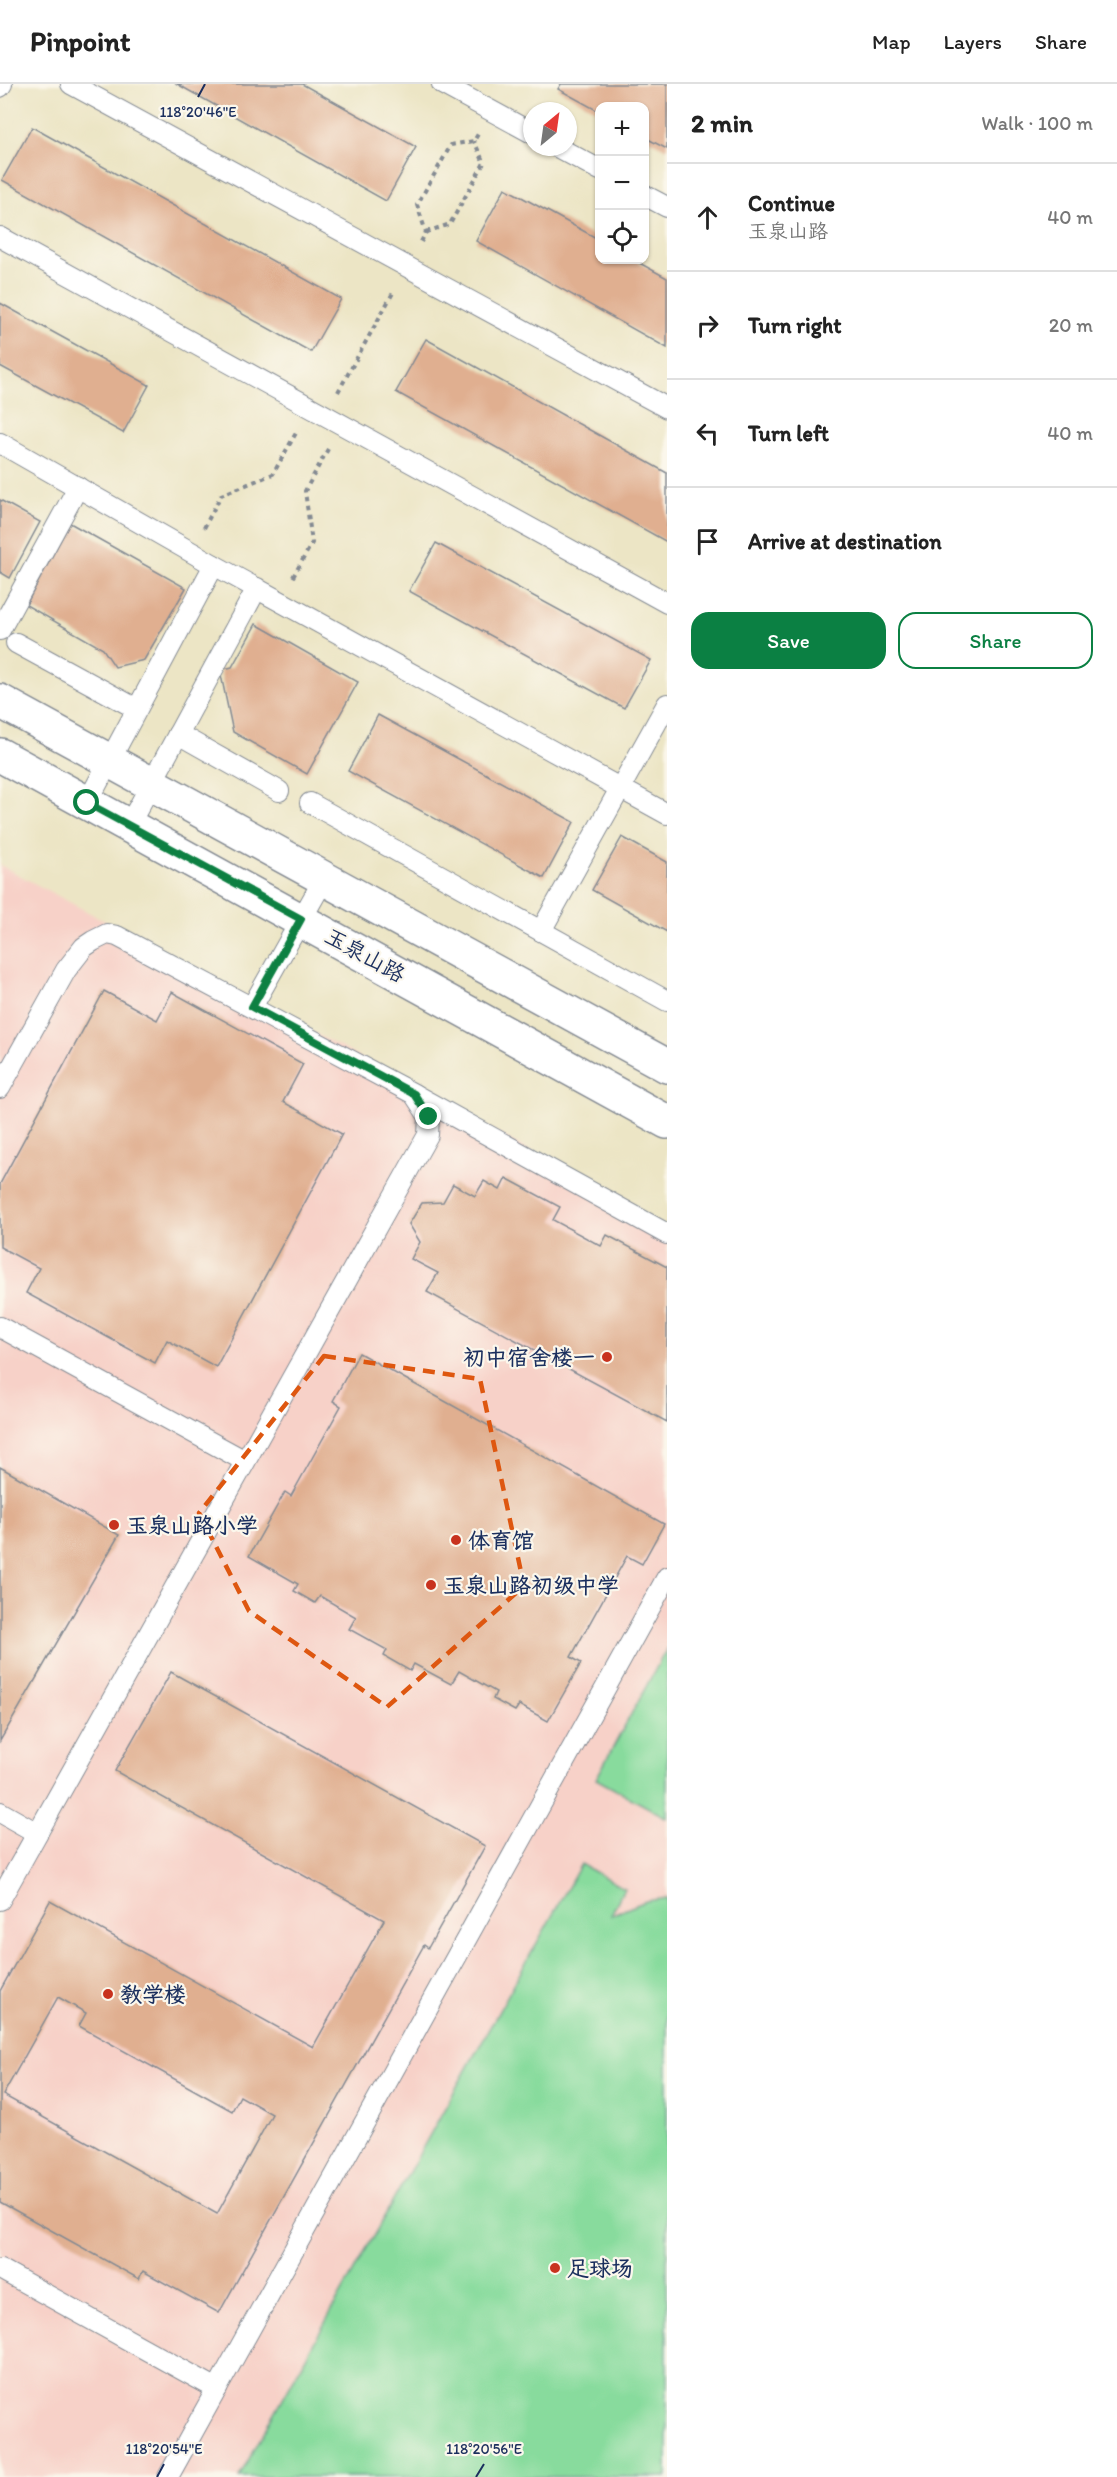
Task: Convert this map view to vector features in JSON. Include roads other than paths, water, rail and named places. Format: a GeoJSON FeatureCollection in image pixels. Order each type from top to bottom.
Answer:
{"type":"FeatureCollection","features":[{"type":"Feature","properties":{"kind":"street","name":"玉泉山路"},"geometry":{"type":"LineString","coordinates":[[0,701],[667,1066]]}},
{"type":"Feature","properties":{"kind":"street","name":"玉泉山路"},"geometry":{"type":"LineString","coordinates":[[0,755],[667,1122]]}},
{"type":"Feature","properties":{"kind":"lane"},"geometry":{"type":"LineString","coordinates":[[71,84],[667,408]]}},
{"type":"Feature","properties":{"kind":"lane"},"geometry":{"type":"LineString","coordinates":[[442,84],[523,128]]}},
{"type":"Feature","properties":{"kind":"lane"},"geometry":{"type":"LineString","coordinates":[[574,156],[595,167]]}},
{"type":"Feature","properties":{"kind":"lane"},"geometry":{"type":"LineString","coordinates":[[649,197],[667,207]]}},
{"type":"Feature","properties":{"kind":"lane"},"geometry":{"type":"LineString","coordinates":[[0,237],[667,603]]}},
{"type":"Feature","properties":{"kind":"lane"},"geometry":{"type":"LineString","coordinates":[[0,443],[214,565],[667,814]]}},
{"type":"Feature","properties":{"kind":"lane"},"geometry":{"type":"LineString","coordinates":[[0,630],[78,487]]}},
{"type":"Feature","properties":{"kind":"lane"},"geometry":{"type":"LineString","coordinates":[[87,803],[214,565]]}},
{"type":"Feature","properties":{"kind":"lane"},"geometry":{"type":"LineString","coordinates":[[129,825],[257,588]]}},
{"type":"Feature","properties":{"kind":"lane"},"geometry":{"type":"LineString","coordinates":[[16,643],[137,709]]}},
{"type":"Feature","properties":{"kind":"lane"},"geometry":{"type":"LineString","coordinates":[[541,931],[667,704]]}},
{"type":"Feature","properties":{"kind":"lane"},"geometry":{"type":"LineString","coordinates":[[178,734],[279,791]]}},
{"type":"Feature","properties":{"kind":"lane"},"geometry":{"type":"LineString","coordinates":[[310,803],[667,1001]]}},
{"type":"Feature","properties":{"kind":"lane"},"geometry":{"type":"LineString","coordinates":[[252,1007],[324,879]]}},
{"type":"Feature","properties":{"kind":"lane"},"geometry":{"type":"LineString","coordinates":[[0,1088],[66,970],[84,947],[107,934],[117,936],[414,1094],[667,1234]]}},
{"type":"Feature","properties":{"kind":"lane"},"geometry":{"type":"LineString","coordinates":[[0,1900],[428,1135],[429,1117],[414,1094]]}},
{"type":"Feature","properties":{"kind":"lane"},"geometry":{"type":"LineString","coordinates":[[0,1327],[245,1461]]}},
{"type":"Feature","properties":{"kind":"lane"},"geometry":{"type":"LineString","coordinates":[[168,2477],[667,1577]]}},
{"type":"Feature","properties":{"kind":"lane"},"geometry":{"type":"LineString","coordinates":[[0,1812],[38,1833]]}},
{"type":"Feature","properties":{"kind":"lane"},"geometry":{"type":"LineString","coordinates":[[0,2269],[217,2390]]}},
{"type":"Feature","properties":{"kind":"place","name":"初中宿舍楼一"},"geometry":{"type":"Point","coordinates":[607,1357]}},
{"type":"Feature","properties":{"kind":"place","name":"玉泉山路小学"},"geometry":{"type":"Point","coordinates":[114,1525]}},
{"type":"Feature","properties":{"kind":"place","name":"体育馆"},"geometry":{"type":"Point","coordinates":[456,1540]}},
{"type":"Feature","properties":{"kind":"place","name":"玉泉山路初级中学"},"geometry":{"type":"Point","coordinates":[431,1585]}},
{"type":"Feature","properties":{"kind":"place","name":"教学楼"},"geometry":{"type":"Point","coordinates":[108,1994]}},
{"type":"Feature","properties":{"kind":"place","name":"足球场"},"geometry":{"type":"Point","coordinates":[555,2268]}}]}
